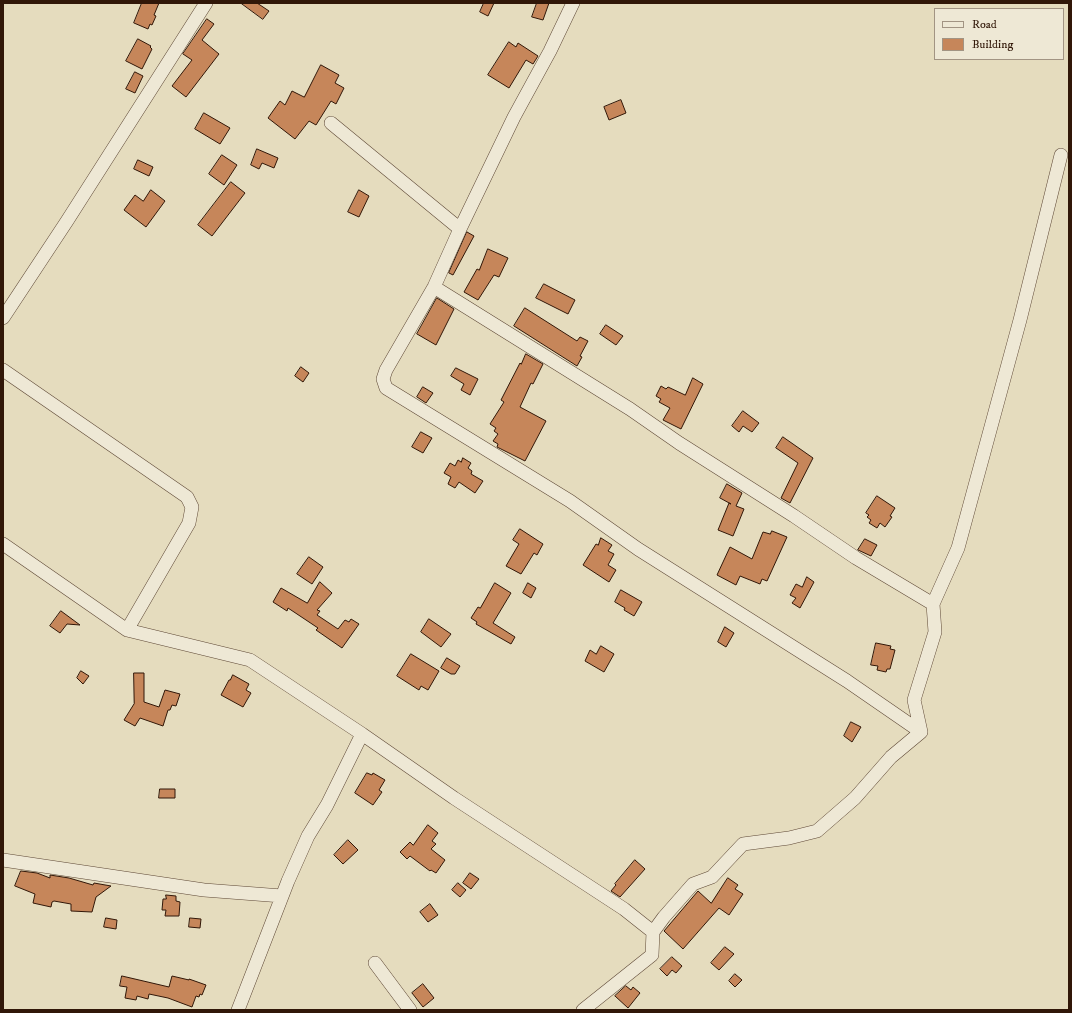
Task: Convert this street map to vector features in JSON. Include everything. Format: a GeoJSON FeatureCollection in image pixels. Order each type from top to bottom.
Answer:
{"type":"FeatureCollection","features":[{"type":"Feature","properties":{"kind":"street"},"geometry":{"type":"LineString","coordinates":[[3,318],[67,221],[206,3]]}},
{"type":"Feature","properties":{"kind":"street"},"geometry":{"type":"LineString","coordinates":[[573,3],[550,51],[514,117],[434,287],[386,370],[383,379],[386,388],[570,501],[638,549],[848,681],[921,732]]}},
{"type":"Feature","properties":{"kind":"street"},"geometry":{"type":"LineString","coordinates":[[331,123],[460,229]]}},
{"type":"Feature","properties":{"kind":"street"},"geometry":{"type":"LineString","coordinates":[[921,732],[914,700],[935,632],[934,604],[958,548],[1020,320],[1061,155]]}},
{"type":"Feature","properties":{"kind":"street"},"geometry":{"type":"LineString","coordinates":[[434,287],[630,409],[679,443],[794,516],[856,558],[934,604]]}},
{"type":"Feature","properties":{"kind":"street"},"geometry":{"type":"LineString","coordinates":[[3,370],[187,497],[192,507],[188,523],[127,630]]}},
{"type":"Feature","properties":{"kind":"street"},"geometry":{"type":"LineString","coordinates":[[3,544],[127,630],[250,660],[362,734],[454,798],[624,909],[653,932]]}},
{"type":"Feature","properties":{"kind":"street"},"geometry":{"type":"LineString","coordinates":[[583,1010],[652,955],[653,932],[693,884],[712,877],[743,844],[789,838],[817,831],[855,798],[891,757],[921,732]]}},
{"type":"Feature","properties":{"kind":"street"},"geometry":{"type":"LineString","coordinates":[[238,1010],[282,896],[308,836],[327,805],[362,734]]}},
{"type":"Feature","properties":{"kind":"street"},"geometry":{"type":"LineString","coordinates":[[3,860],[204,890],[282,896]]}},
{"type":"Feature","properties":{"kind":"street"},"geometry":{"type":"LineString","coordinates":[[375,963],[410,1010]]}},
{"type":"Feature","properties":{"kind":"building"},"geometry":{"type":"Polygon","coordinates":[[[142,3],[159,3],[154,15],[156,16],[152,25],[150,24],[148,29],[134,23],[142,3]]]}},
{"type":"Feature","properties":{"kind":"building"},"geometry":{"type":"Polygon","coordinates":[[[241,3],[257,3],[269,11],[263,19],[241,3]]]}},
{"type":"Feature","properties":{"kind":"building"},"geometry":{"type":"Polygon","coordinates":[[[484,3],[494,3],[488,16],[480,12],[484,3]]]}},
{"type":"Feature","properties":{"kind":"building"},"geometry":{"type":"Polygon","coordinates":[[[537,3],[549,3],[543,20],[532,17],[537,3]]]}},
{"type":"Feature","properties":{"kind":"building"},"geometry":{"type":"Polygon","coordinates":[[[207,19],[214,24],[202,40],[219,54],[186,97],[172,86],[192,60],[183,54],[207,19]]]}},
{"type":"Feature","properties":{"kind":"building"},"geometry":{"type":"Polygon","coordinates":[[[138,39],[151,46],[150,47],[152,49],[142,69],[126,61],[138,39]]]}},
{"type":"Feature","properties":{"kind":"building"},"geometry":{"type":"Polygon","coordinates":[[[509,42],[516,47],[518,43],[538,56],[533,64],[526,60],[509,88],[488,75],[509,42]]]}},
{"type":"Feature","properties":{"kind":"building"},"geometry":{"type":"Polygon","coordinates":[[[321,65],[339,75],[335,83],[344,88],[336,104],[331,101],[316,125],[309,121],[295,139],[268,118],[280,101],[285,105],[292,91],[304,97],[321,65]]]}},
{"type":"Feature","properties":{"kind":"building"},"geometry":{"type":"Polygon","coordinates":[[[135,72],[143,76],[135,93],[126,89],[135,72]]]}},
{"type":"Feature","properties":{"kind":"building"},"geometry":{"type":"Polygon","coordinates":[[[621,100],[626,113],[609,120],[604,107],[621,100]]]}},
{"type":"Feature","properties":{"kind":"building"},"geometry":{"type":"Polygon","coordinates":[[[204,113],[230,128],[220,144],[195,129],[204,113]]]}},
{"type":"Feature","properties":{"kind":"building"},"geometry":{"type":"Polygon","coordinates":[[[257,149],[278,158],[274,168],[262,163],[259,169],[251,165],[257,149]]]}},
{"type":"Feature","properties":{"kind":"building"},"geometry":{"type":"Polygon","coordinates":[[[222,155],[237,165],[224,185],[209,174],[222,155]]]}},
{"type":"Feature","properties":{"kind":"building"},"geometry":{"type":"Polygon","coordinates":[[[138,160],[153,167],[149,176],[134,169],[138,160]]]}},
{"type":"Feature","properties":{"kind":"building"},"geometry":{"type":"Polygon","coordinates":[[[231,182],[245,193],[212,236],[198,225],[231,182]]]}},
{"type":"Feature","properties":{"kind":"building"},"geometry":{"type":"Polygon","coordinates":[[[151,190],[165,201],[146,227],[124,210],[135,195],[143,201],[151,190]]]}},
{"type":"Feature","properties":{"kind":"building"},"geometry":{"type":"Polygon","coordinates":[[[359,190],[369,196],[359,217],[348,212],[359,190]]]}},
{"type":"Feature","properties":{"kind":"building"},"geometry":{"type":"Polygon","coordinates":[[[467,232],[474,236],[453,275],[449,273],[467,232]]]}},
{"type":"Feature","properties":{"kind":"building"},"geometry":{"type":"Polygon","coordinates":[[[488,249],[508,258],[499,277],[494,275],[478,300],[464,292],[477,269],[479,270],[488,249]]]}},
{"type":"Feature","properties":{"kind":"building"},"geometry":{"type":"Polygon","coordinates":[[[544,284],[575,300],[568,314],[536,298],[544,284]]]}},
{"type":"Feature","properties":{"kind":"building"},"geometry":{"type":"Polygon","coordinates":[[[437,298],[454,309],[436,345],[417,334],[437,298]]]}},
{"type":"Feature","properties":{"kind":"building"},"geometry":{"type":"Polygon","coordinates":[[[525,308],[577,341],[580,337],[588,341],[580,356],[582,357],[577,366],[514,326],[525,308]]]}},
{"type":"Feature","properties":{"kind":"building"},"geometry":{"type":"Polygon","coordinates":[[[606,325],[623,336],[616,345],[600,334],[606,325]]]}},
{"type":"Feature","properties":{"kind":"building"},"geometry":{"type":"Polygon","coordinates":[[[526,354],[543,364],[533,384],[531,383],[520,407],[546,421],[525,461],[497,447],[498,444],[493,441],[498,434],[494,431],[496,428],[490,424],[504,402],[501,400],[526,354]]]}},
{"type":"Feature","properties":{"kind":"building"},"geometry":{"type":"Polygon","coordinates":[[[301,367],[309,373],[303,382],[295,376],[301,367]]]}},
{"type":"Feature","properties":{"kind":"building"},"geometry":{"type":"Polygon","coordinates":[[[456,368],[478,379],[470,395],[461,390],[464,384],[451,376],[456,368]]]}},
{"type":"Feature","properties":{"kind":"building"},"geometry":{"type":"Polygon","coordinates":[[[693,378],[703,384],[681,429],[663,420],[670,408],[659,402],[661,399],[656,396],[661,386],[666,389],[668,387],[685,395],[693,378]]]}},
{"type":"Feature","properties":{"kind":"building"},"geometry":{"type":"Polygon","coordinates":[[[423,387],[433,393],[426,403],[417,397],[423,387]]]}},
{"type":"Feature","properties":{"kind":"building"},"geometry":{"type":"Polygon","coordinates":[[[743,411],[759,423],[752,432],[743,426],[739,432],[732,426],[743,411]]]}},
{"type":"Feature","properties":{"kind":"building"},"geometry":{"type":"Polygon","coordinates":[[[421,432],[432,438],[423,453],[412,447],[421,432]]]}},
{"type":"Feature","properties":{"kind":"building"},"geometry":{"type":"Polygon","coordinates":[[[783,437],[813,458],[790,503],[781,498],[798,463],[776,448],[783,437]]]}},
{"type":"Feature","properties":{"kind":"building"},"geometry":{"type":"Polygon","coordinates":[[[463,458],[471,463],[468,468],[472,471],[471,474],[483,481],[475,493],[459,482],[455,488],[448,484],[451,477],[444,473],[450,463],[455,466],[458,460],[461,462],[463,458]]]}},
{"type":"Feature","properties":{"kind":"building"},"geometry":{"type":"Polygon","coordinates":[[[727,484],[742,493],[736,506],[744,509],[733,536],[718,530],[729,503],[731,504],[720,498],[727,484]]]}},
{"type":"Feature","properties":{"kind":"building"},"geometry":{"type":"Polygon","coordinates":[[[877,496],[895,508],[890,516],[892,517],[885,527],[880,523],[877,528],[869,523],[871,520],[867,517],[869,515],[866,513],[877,496]]]}},
{"type":"Feature","properties":{"kind":"building"},"geometry":{"type":"Polygon","coordinates":[[[520,529],[543,544],[537,555],[534,553],[521,574],[506,566],[519,544],[513,540],[520,529]]]}},
{"type":"Feature","properties":{"kind":"building"},"geometry":{"type":"Polygon","coordinates":[[[772,531],[787,537],[767,581],[762,579],[760,584],[740,576],[736,585],[717,575],[730,547],[752,559],[763,532],[770,534],[772,531]]]}},
{"type":"Feature","properties":{"kind":"building"},"geometry":{"type":"Polygon","coordinates":[[[601,538],[612,545],[608,551],[614,554],[608,565],[616,570],[609,582],[583,565],[596,544],[598,545],[601,538]]]}},
{"type":"Feature","properties":{"kind":"building"},"geometry":{"type":"Polygon","coordinates":[[[865,539],[877,545],[871,556],[858,550],[865,539]]]}},
{"type":"Feature","properties":{"kind":"building"},"geometry":{"type":"Polygon","coordinates":[[[309,557],[323,567],[312,584],[297,574],[309,557]]]}},
{"type":"Feature","properties":{"kind":"building"},"geometry":{"type":"Polygon","coordinates":[[[807,577],[814,582],[800,608],[792,603],[796,598],[790,595],[796,584],[802,587],[807,577]]]}},
{"type":"Feature","properties":{"kind":"building"},"geometry":{"type":"Polygon","coordinates":[[[320,582],[332,593],[317,610],[320,611],[317,615],[338,629],[345,620],[349,622],[351,619],[359,624],[342,648],[316,630],[318,628],[288,608],[287,611],[273,602],[281,588],[307,603],[320,582]]]}},
{"type":"Feature","properties":{"kind":"building"},"geometry":{"type":"Polygon","coordinates":[[[495,583],[511,593],[493,623],[515,637],[511,644],[476,624],[477,622],[471,618],[478,607],[480,608],[495,583]]]}},
{"type":"Feature","properties":{"kind":"building"},"geometry":{"type":"Polygon","coordinates":[[[528,583],[536,588],[531,598],[523,593],[528,583]]]}},
{"type":"Feature","properties":{"kind":"building"},"geometry":{"type":"Polygon","coordinates":[[[621,590],[642,602],[634,616],[615,602],[621,590]]]}},
{"type":"Feature","properties":{"kind":"building"},"geometry":{"type":"Polygon","coordinates":[[[61,611],[80,625],[67,624],[60,633],[50,626],[61,611]]]}},
{"type":"Feature","properties":{"kind":"building"},"geometry":{"type":"Polygon","coordinates":[[[429,619],[451,634],[441,647],[421,632],[429,619]]]}},
{"type":"Feature","properties":{"kind":"building"},"geometry":{"type":"Polygon","coordinates":[[[725,627],[734,633],[726,647],[718,642],[725,627]]]}},
{"type":"Feature","properties":{"kind":"building"},"geometry":{"type":"Polygon","coordinates":[[[876,643],[891,646],[890,649],[895,650],[890,669],[887,669],[886,672],[877,670],[878,666],[871,665],[876,643]]]}},
{"type":"Feature","properties":{"kind":"building"},"geometry":{"type":"Polygon","coordinates":[[[601,646],[614,654],[604,672],[585,661],[590,650],[596,654],[601,646]]]}},
{"type":"Feature","properties":{"kind":"building"},"geometry":{"type":"Polygon","coordinates":[[[411,654],[439,671],[428,690],[421,686],[419,690],[397,676],[411,654]]]}},
{"type":"Feature","properties":{"kind":"building"},"geometry":{"type":"Polygon","coordinates":[[[447,658],[460,666],[455,674],[451,674],[441,668],[447,658]]]}},
{"type":"Feature","properties":{"kind":"building"},"geometry":{"type":"Polygon","coordinates":[[[81,671],[89,676],[83,684],[77,678],[81,671]]]}},
{"type":"Feature","properties":{"kind":"building"},"geometry":{"type":"Polygon","coordinates":[[[134,673],[144,673],[144,702],[159,707],[165,690],[180,694],[176,706],[172,705],[170,710],[168,710],[163,726],[140,718],[135,726],[124,720],[134,704],[134,673]]]}},
{"type":"Feature","properties":{"kind":"building"},"geometry":{"type":"Polygon","coordinates":[[[233,675],[249,684],[246,690],[251,693],[243,707],[221,695],[233,675]]]}},
{"type":"Feature","properties":{"kind":"building"},"geometry":{"type":"Polygon","coordinates":[[[851,722],[861,727],[852,742],[844,736],[851,722]]]}},
{"type":"Feature","properties":{"kind":"building"},"geometry":{"type":"Polygon","coordinates":[[[367,773],[372,775],[373,773],[385,780],[379,790],[382,792],[373,805],[355,793],[367,773]]]}},
{"type":"Feature","properties":{"kind":"building"},"geometry":{"type":"Polygon","coordinates":[[[160,789],[175,789],[175,798],[159,798],[160,789]]]}},
{"type":"Feature","properties":{"kind":"building"},"geometry":{"type":"Polygon","coordinates":[[[428,825],[438,833],[432,841],[436,844],[431,849],[445,860],[436,873],[431,870],[430,871],[410,856],[407,859],[400,852],[410,842],[413,845],[428,825]]]}},
{"type":"Feature","properties":{"kind":"building"},"geometry":{"type":"Polygon","coordinates":[[[348,840],[358,850],[343,864],[334,855],[348,840]]]}},
{"type":"Feature","properties":{"kind":"building"},"geometry":{"type":"Polygon","coordinates":[[[635,860],[645,869],[620,897],[611,891],[635,860]]]}},
{"type":"Feature","properties":{"kind":"building"},"geometry":{"type":"Polygon","coordinates":[[[21,871],[37,873],[50,878],[50,875],[69,878],[93,885],[94,883],[111,886],[96,897],[92,912],[71,911],[71,904],[54,901],[52,902],[51,907],[33,903],[35,894],[15,886],[21,871]]]}},
{"type":"Feature","properties":{"kind":"building"},"geometry":{"type":"Polygon","coordinates":[[[470,873],[479,879],[471,889],[463,883],[470,873]]]}},
{"type":"Feature","properties":{"kind":"building"},"geometry":{"type":"Polygon","coordinates":[[[728,878],[738,885],[735,889],[743,894],[729,915],[719,908],[683,949],[664,931],[698,891],[711,903],[728,878]]]}},
{"type":"Feature","properties":{"kind":"building"},"geometry":{"type":"Polygon","coordinates":[[[458,883],[466,890],[460,897],[452,890],[458,883]]]}},
{"type":"Feature","properties":{"kind":"building"},"geometry":{"type":"Polygon","coordinates":[[[166,895],[176,896],[176,901],[180,902],[179,916],[165,916],[166,910],[162,910],[163,899],[166,899],[166,895]]]}},
{"type":"Feature","properties":{"kind":"building"},"geometry":{"type":"Polygon","coordinates":[[[430,904],[438,915],[428,922],[420,912],[430,904]]]}},
{"type":"Feature","properties":{"kind":"building"},"geometry":{"type":"Polygon","coordinates":[[[106,918],[117,920],[116,929],[104,927],[106,918]]]}},
{"type":"Feature","properties":{"kind":"building"},"geometry":{"type":"Polygon","coordinates":[[[190,918],[201,919],[200,928],[189,927],[190,918]]]}},
{"type":"Feature","properties":{"kind":"building"},"geometry":{"type":"Polygon","coordinates":[[[725,947],[734,954],[719,970],[711,963],[725,947]]]}},
{"type":"Feature","properties":{"kind":"building"},"geometry":{"type":"Polygon","coordinates":[[[672,957],[682,966],[676,973],[672,970],[667,976],[660,969],[672,957]]]}},
{"type":"Feature","properties":{"kind":"building"},"geometry":{"type":"Polygon","coordinates":[[[735,974],[742,980],[735,987],[729,981],[735,974]]]}},
{"type":"Feature","properties":{"kind":"building"},"geometry":{"type":"Polygon","coordinates":[[[122,976],[169,987],[172,976],[189,979],[206,985],[202,995],[200,994],[199,997],[196,996],[192,1007],[168,998],[149,994],[148,999],[137,996],[136,1000],[125,998],[127,987],[120,986],[122,976]]]}},
{"type":"Feature","properties":{"kind":"building"},"geometry":{"type":"Polygon","coordinates":[[[423,984],[434,998],[423,1007],[412,993],[423,984]]]}},
{"type":"Feature","properties":{"kind":"building"},"geometry":{"type":"Polygon","coordinates":[[[626,986],[631,990],[633,987],[640,993],[628,1008],[615,996],[626,986]]]}}]}
